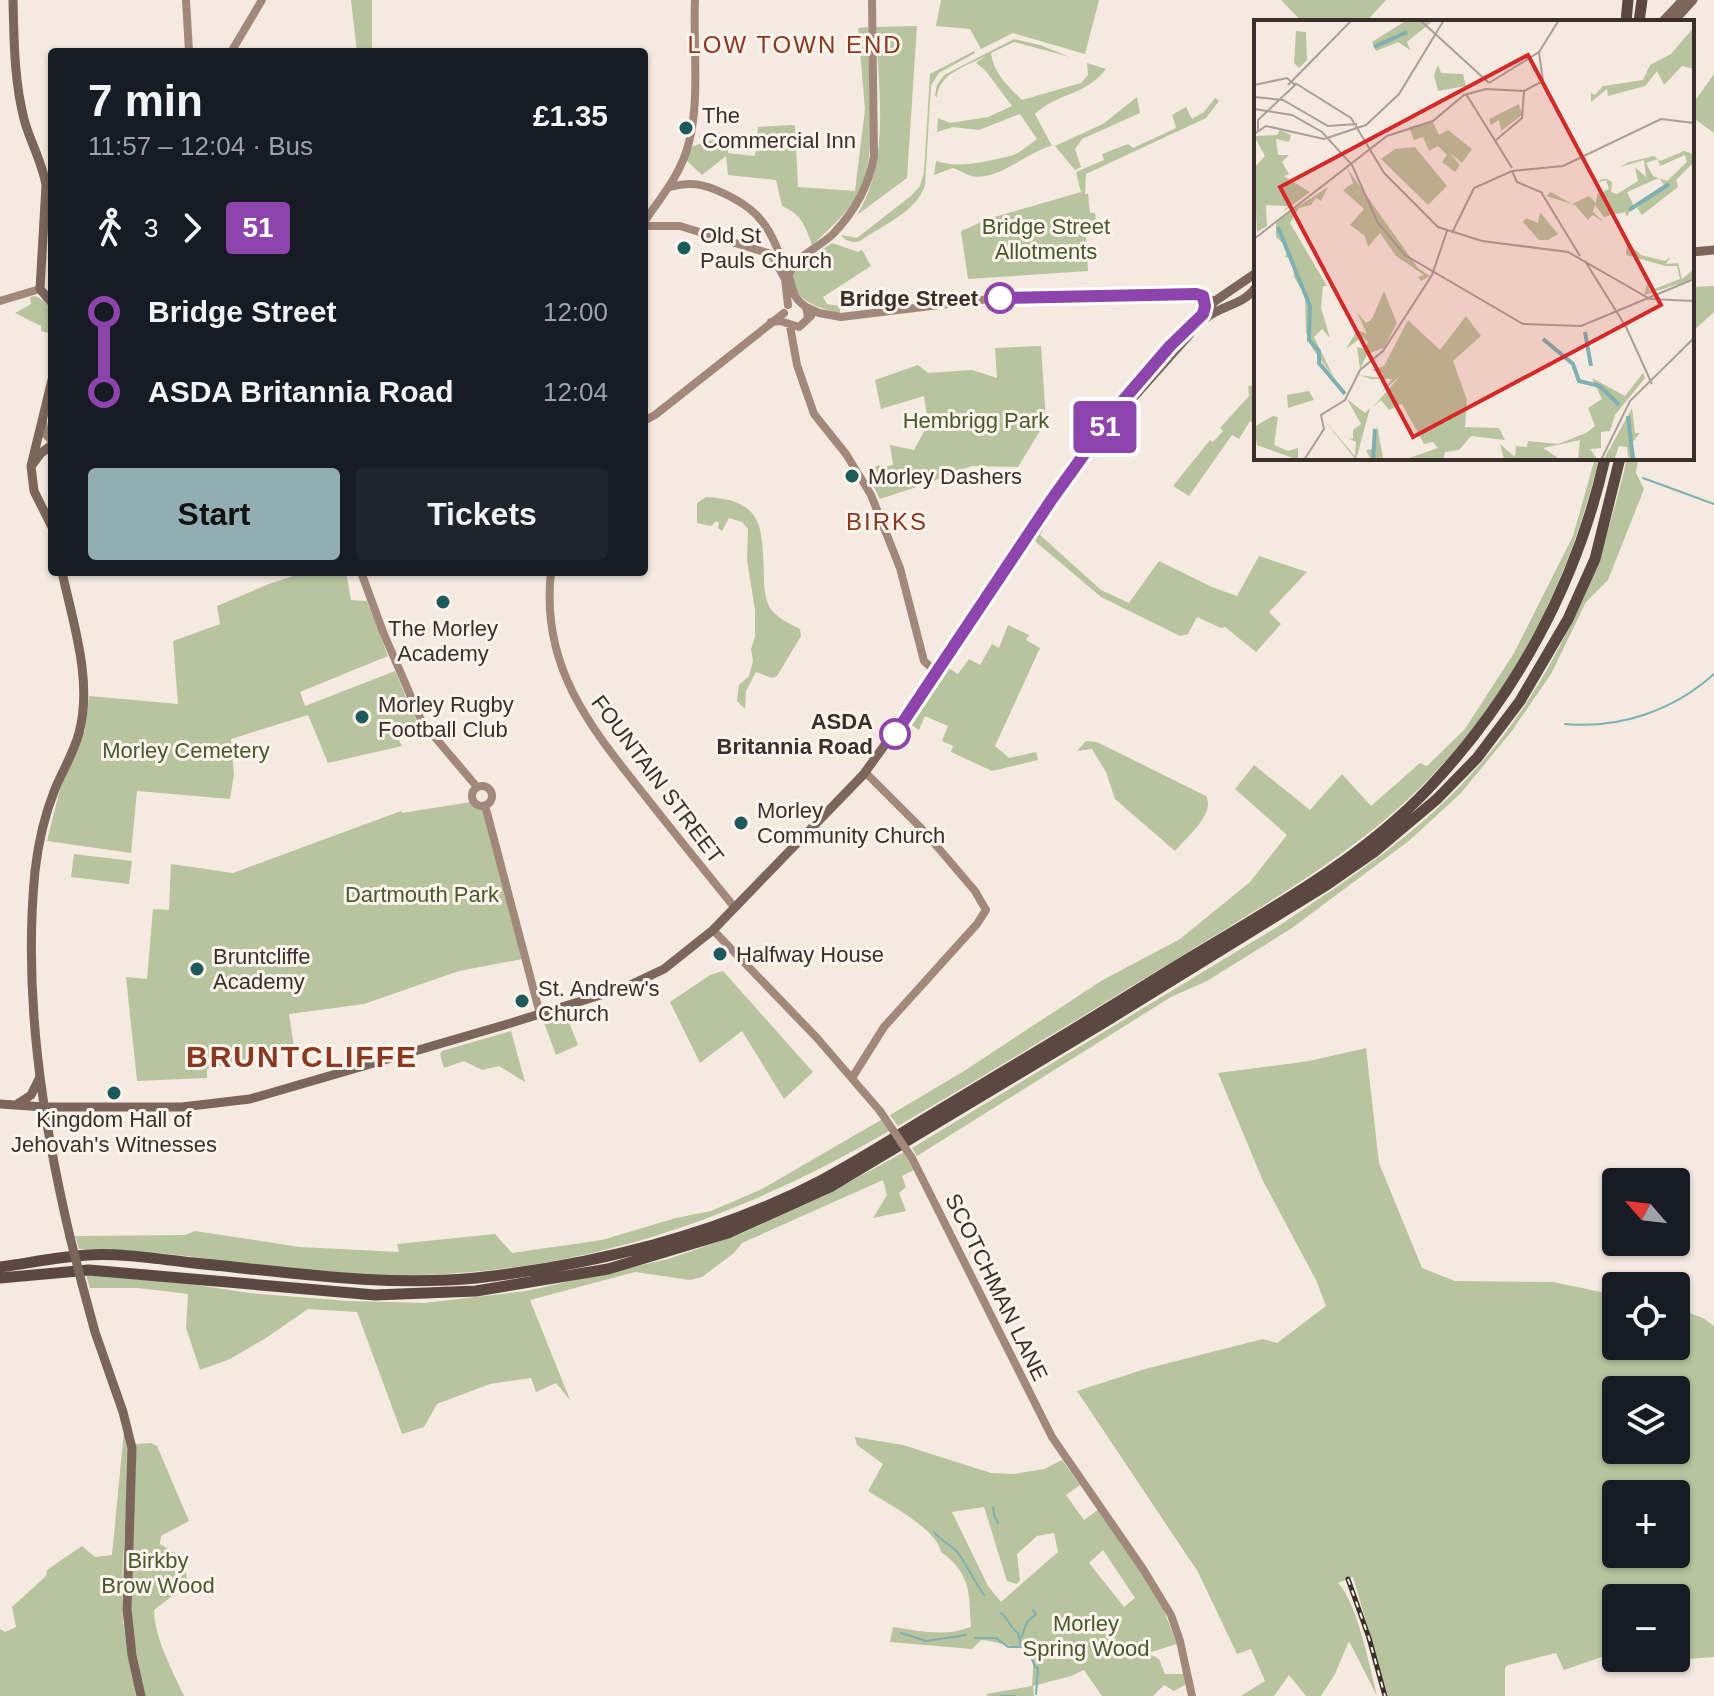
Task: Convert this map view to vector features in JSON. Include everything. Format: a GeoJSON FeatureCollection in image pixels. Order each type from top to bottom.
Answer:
{"type":"FeatureCollection","features":[{"type":"Feature","properties":{"kind":"highway"},"geometry":{"type":"LineString","coordinates":[[1626,20],[1628,0]]}},
{"type":"Feature","properties":{"kind":"highway"},"geometry":{"type":"LineString","coordinates":[[0,1267],[89,1255],[372,1280],[474,1278],[596,1258],[657,1243],[718,1224],[822,1180],[1103,1012],[1322,876],[1368,842],[1425,792],[1481,726],[1532,652],[1579,552],[1604,460]]}},
{"type":"Feature","properties":{"kind":"highway"},"geometry":{"type":"LineString","coordinates":[[0,1278],[89,1270],[375,1295],[476,1291],[608,1269],[728,1233],[830,1187],[1121,1013],[1328,884],[1374,852],[1437,799],[1477,758],[1520,701],[1568,619],[1595,559],[1620,460]]}},
{"type":"Feature","properties":{"kind":"main road"},"geometry":{"type":"LineString","coordinates":[[13,0],[14,45],[21,105],[46,185],[40,289],[48,298]]}},
{"type":"Feature","properties":{"kind":"main road"},"geometry":{"type":"LineString","coordinates":[[186,0],[189,48]]}},
{"type":"Feature","properties":{"kind":"main road"},"geometry":{"type":"LineString","coordinates":[[234,48],[262,0]]}},
{"type":"Feature","properties":{"kind":"main road"},"geometry":{"type":"LineString","coordinates":[[648,218],[670,187],[689,143],[692,129],[695,0]]}},
{"type":"Feature","properties":{"kind":"main road"},"geometry":{"type":"LineString","coordinates":[[784,261],[814,251],[842,224],[863,194],[870,177],[874,156],[872,0]]}},
{"type":"Feature","properties":{"kind":"main road"},"geometry":{"type":"LineString","coordinates":[[1664,20],[1683,0]]}},
{"type":"Feature","properties":{"kind":"main road"},"geometry":{"type":"LineString","coordinates":[[1675,20],[1693,0]]}},
{"type":"Feature","properties":{"kind":"main road"},"geometry":{"type":"LineString","coordinates":[[680,164],[679,175],[686,182],[716,190],[750,207],[765,223],[774,252],[787,278]]}},
{"type":"Feature","properties":{"kind":"main road"},"geometry":{"type":"LineString","coordinates":[[670,187],[686,182]]}},
{"type":"Feature","properties":{"kind":"main road"},"geometry":{"type":"LineString","coordinates":[[648,224],[680,226],[774,252],[784,261],[794,307],[792,325],[797,365],[814,414],[846,454],[871,495],[900,568],[924,661],[928,668],[937,673]]}},
{"type":"Feature","properties":{"kind":"main road"},"geometry":{"type":"LineString","coordinates":[[1694,252],[1714,250]]}},
{"type":"Feature","properties":{"kind":"main road"},"geometry":{"type":"LineString","coordinates":[[787,278],[793,265],[804,256]]}},
{"type":"Feature","properties":{"kind":"main road"},"geometry":{"type":"LineString","coordinates":[[648,419],[794,307],[841,317],[989,299],[1203,296],[1247,287]]}},
{"type":"Feature","properties":{"kind":"main road"},"geometry":{"type":"LineString","coordinates":[[0,1104],[182,1107],[230,1102],[436,1047],[626,987],[650,977],[683,956],[735,908],[865,772],[937,673],[1052,499],[1144,375],[1215,301],[1247,287]]}},
{"type":"Feature","properties":{"kind":"main road"},"geometry":{"type":"LineString","coordinates":[[1098,436],[1201,322],[1216,310],[1237,302],[1247,287]]}},
{"type":"Feature","properties":{"kind":"main road"},"geometry":{"type":"LineString","coordinates":[[1237,302],[1226,297],[1247,287]]}},
{"type":"Feature","properties":{"kind":"main road"},"geometry":{"type":"LineString","coordinates":[[0,301],[40,289]]}},
{"type":"Feature","properties":{"kind":"main road"},"geometry":{"type":"LineString","coordinates":[[1203,296],[1215,301],[1237,302]]}},
{"type":"Feature","properties":{"kind":"main road"},"geometry":{"type":"LineString","coordinates":[[1203,296],[1203,314]]}},
{"type":"Feature","properties":{"kind":"main road"},"geometry":{"type":"LineString","coordinates":[[794,307],[808,317]]}},
{"type":"Feature","properties":{"kind":"main road"},"geometry":{"type":"LineString","coordinates":[[808,317],[819,313]]}},
{"type":"Feature","properties":{"kind":"main road"},"geometry":{"type":"LineString","coordinates":[[771,322],[792,325],[806,323],[808,317]]}},
{"type":"Feature","properties":{"kind":"main road"},"geometry":{"type":"LineString","coordinates":[[48,394],[31,466],[34,491],[48,519]]}},
{"type":"Feature","properties":{"kind":"main road"},"geometry":{"type":"LineString","coordinates":[[42,416],[48,438]]}},
{"type":"Feature","properties":{"kind":"main road"},"geometry":{"type":"LineString","coordinates":[[35,443],[48,444]]}},
{"type":"Feature","properties":{"kind":"main road"},"geometry":{"type":"LineString","coordinates":[[31,466],[48,447]]}},
{"type":"Feature","properties":{"kind":"main road"},"geometry":{"type":"LineString","coordinates":[[63,576],[76,633],[84,707],[75,744],[53,793],[35,870],[33,988],[36,1052],[70,1237],[95,1332],[130,1433],[133,1469],[127,1609],[141,1696]]}},
{"type":"Feature","properties":{"kind":"main road"},"geometry":{"type":"LineString","coordinates":[[362,576],[422,722],[477,787],[472,795],[474,802],[485,805],[540,1014]]}},
{"type":"Feature","properties":{"kind":"main road","name":"FOUNTAIN STREET"},"geometry":{"type":"LineString","coordinates":[[551,576],[550,625],[574,696],[604,744],[735,908]]}},
{"type":"Feature","properties":{"kind":"main road"},"geometry":{"type":"LineString","coordinates":[[852,1078],[884,1027],[977,924],[986,910],[975,891],[920,826],[865,772]]}},
{"type":"Feature","properties":{"kind":"main road","name":"SCOTCHMAN LANE"},"geometry":{"type":"LineString","coordinates":[[713,930],[852,1078],[880,1111],[912,1158],[1052,1437],[1164,1601],[1180,1641],[1192,1696]]}},
{"type":"Feature","properties":{"kind":"main road"},"geometry":{"type":"LineString","coordinates":[[16,1105],[31,1095],[40,1076]]}},
{"type":"Feature","properties":{"kind":"green space"},"geometry":{"type":"Polygon","coordinates":[[[351,0],[372,0],[372,48],[357,48],[351,0]]]}},
{"type":"Feature","properties":{"kind":"green space"},"geometry":{"type":"Polygon","coordinates":[[[941,0],[1099,0],[1085,54],[1013,33],[981,49],[970,29],[936,26],[941,0]]]}},
{"type":"Feature","properties":{"kind":"green space"},"geometry":{"type":"Polygon","coordinates":[[[1281,0],[1386,0],[1368,20],[1300,20],[1281,0]]]}},
{"type":"Feature","properties":{"kind":"green space"},"geometry":{"type":"Polygon","coordinates":[[[917,26],[907,178],[857,215],[868,194],[878,148],[880,99],[876,27],[917,26]]]}},
{"type":"Feature","properties":{"kind":"green space"},"geometry":{"type":"Polygon","coordinates":[[[868,27],[871,129],[867,168],[863,183],[848,209],[812,245],[802,221],[782,206],[776,180],[728,175],[726,156],[702,175],[685,159],[690,147],[728,135],[728,153],[755,156],[758,127],[792,125],[795,126],[798,187],[855,191],[865,109],[858,28],[868,27]]]}},
{"type":"Feature","properties":{"kind":"green space"},"geometry":{"type":"Polygon","coordinates":[[[1014,39],[1070,57],[1014,42],[991,53],[998,73],[1022,100],[1081,83],[1088,75],[1087,63],[1106,69],[1089,85],[1035,114],[1052,146],[992,175],[971,176],[953,168],[934,175],[936,161],[964,164],[992,160],[1013,155],[1037,139],[1020,114],[979,130],[953,127],[937,132],[938,118],[950,123],[988,117],[1012,106],[985,70],[976,63],[986,56],[948,76],[942,82],[937,98],[935,95],[944,75],[1014,39]]]}},
{"type":"Feature","properties":{"kind":"green space"},"geometry":{"type":"Polygon","coordinates":[[[974,51],[939,73],[931,85],[925,185],[921,195],[897,218],[860,241],[845,239],[841,235],[857,238],[920,186],[924,172],[930,74],[974,51]]]}},
{"type":"Feature","properties":{"kind":"green space"},"geometry":{"type":"Polygon","coordinates":[[[1714,74],[1714,133],[1694,118],[1694,102],[1714,74]]]}},
{"type":"Feature","properties":{"kind":"green space"},"geometry":{"type":"Polygon","coordinates":[[[1137,97],[1140,113],[1082,139],[1075,149],[1081,167],[1075,170],[1055,146],[1103,124],[1137,97]]]}},
{"type":"Feature","properties":{"kind":"green space","name":"Bridge Street Allotments"},"geometry":{"type":"Polygon","coordinates":[[[1215,98],[1219,101],[1206,118],[1086,174],[1085,194],[1088,194],[1090,213],[1095,213],[1096,221],[1086,236],[1088,271],[968,279],[961,231],[991,218],[1081,192],[1076,172],[1104,160],[1102,154],[1128,144],[1133,148],[1174,129],[1172,115],[1186,107],[1192,119],[1204,112],[1215,98]]]}},
{"type":"Feature","properties":{"kind":"green space"},"geometry":{"type":"Polygon","coordinates":[[[832,243],[858,252],[862,250],[871,266],[823,297],[827,304],[840,306],[840,313],[805,300],[795,287],[793,278],[795,268],[832,243]]]}},
{"type":"Feature","properties":{"kind":"green space"},"geometry":{"type":"Polygon","coordinates":[[[1714,286],[1714,312],[1694,330],[1694,287],[1714,286]]]}},
{"type":"Feature","properties":{"kind":"green space"},"geometry":{"type":"Polygon","coordinates":[[[30,297],[41,299],[48,306],[48,333],[15,313],[31,304],[30,297]]]}},
{"type":"Feature","properties":{"kind":"green space","name":"Hembrigg Park"},"geometry":{"type":"Polygon","coordinates":[[[1041,346],[1046,421],[1018,467],[971,466],[880,499],[866,472],[879,465],[881,468],[893,465],[890,445],[914,450],[928,424],[924,396],[881,409],[875,380],[918,365],[928,373],[972,370],[997,378],[995,348],[1041,346]]]}},
{"type":"Feature","properties":{"kind":"green space"},"geometry":{"type":"Polygon","coordinates":[[[1254,385],[1254,424],[1250,421],[1239,439],[1232,435],[1189,496],[1173,486],[1210,440],[1213,442],[1223,431],[1220,428],[1249,396],[1248,386],[1254,385]]]}},
{"type":"Feature","properties":{"kind":"green space"},"geometry":{"type":"Polygon","coordinates":[[[1594,460],[1598,460],[1584,512],[1543,616],[1486,711],[1413,795],[1370,832],[1276,898],[898,1126],[890,1115],[964,1071],[1101,981],[1180,939],[1250,882],[1287,835],[1235,789],[1254,765],[1310,810],[1342,774],[1371,806],[1420,763],[1427,766],[1465,729],[1514,653],[1573,536],[1594,460]]]}},
{"type":"Feature","properties":{"kind":"green space"},"geometry":{"type":"Polygon","coordinates":[[[1626,460],[1638,460],[1636,473],[1644,489],[1608,580],[1586,602],[1551,674],[1511,732],[1461,793],[1410,840],[1292,928],[1207,981],[1171,997],[917,1156],[912,1148],[1277,927],[1369,864],[1421,823],[1460,786],[1495,746],[1554,658],[1597,561],[1626,460]]]}},
{"type":"Feature","properties":{"kind":"green space"},"geometry":{"type":"Polygon","coordinates":[[[706,497],[725,499],[750,511],[760,531],[768,604],[780,618],[800,629],[801,636],[777,676],[772,678],[756,672],[746,691],[745,709],[737,701],[739,685],[749,676],[755,637],[755,610],[747,560],[748,529],[742,522],[729,518],[722,531],[716,521],[711,526],[697,523],[697,503],[706,497]]]}},
{"type":"Feature","properties":{"kind":"green space"},"geometry":{"type":"Polygon","coordinates":[[[1041,526],[1045,526],[1040,535],[1101,590],[1129,603],[1159,561],[1237,596],[1259,556],[1307,572],[1269,612],[1281,624],[1256,652],[1225,627],[1197,617],[1188,634],[1180,636],[1101,597],[1036,542],[1034,537],[1041,526]]]}},
{"type":"Feature","properties":{"kind":"green space","name":"Morley Cemetery"},"geometry":{"type":"Polygon","coordinates":[[[293,576],[347,576],[351,600],[367,601],[388,656],[300,692],[305,706],[395,671],[418,724],[395,733],[402,746],[328,763],[308,715],[231,739],[234,775],[230,799],[137,791],[131,853],[47,841],[60,789],[85,730],[89,696],[178,704],[173,641],[220,624],[217,606],[293,576]]]}},
{"type":"Feature","properties":{"kind":"green space"},"geometry":{"type":"Polygon","coordinates":[[[1008,625],[1029,635],[1026,640],[1040,648],[995,746],[1009,758],[1036,752],[1038,760],[992,771],[951,752],[953,746],[942,741],[948,726],[925,716],[919,730],[910,724],[948,668],[958,674],[969,659],[980,665],[992,644],[999,648],[1008,625]]]}},
{"type":"Feature","properties":{"kind":"green space"},"geometry":{"type":"Polygon","coordinates":[[[1086,741],[1097,742],[1206,796],[1207,810],[1175,851],[1115,799],[1106,772],[1092,749],[1077,751],[1086,741]]]}},
{"type":"Feature","properties":{"kind":"green space","name":"Dartmouth Park"},"geometry":{"type":"Polygon","coordinates":[[[471,802],[484,811],[522,959],[459,971],[364,1004],[289,1014],[294,1047],[207,1069],[207,1078],[137,1081],[126,977],[147,979],[153,909],[169,910],[171,864],[233,873],[401,811],[471,802]]]}},
{"type":"Feature","properties":{"kind":"green space"},"geometry":{"type":"Polygon","coordinates":[[[74,854],[132,861],[129,884],[71,877],[74,854]]]}},
{"type":"Feature","properties":{"kind":"green space"},"geometry":{"type":"Polygon","coordinates":[[[723,971],[813,1072],[784,1099],[742,1031],[700,1063],[670,1002],[710,975],[723,971]]]}},
{"type":"Feature","properties":{"kind":"green space"},"geometry":{"type":"Polygon","coordinates":[[[565,1012],[578,1045],[556,1055],[543,1020],[565,1012]]]}},
{"type":"Feature","properties":{"kind":"green space"},"geometry":{"type":"Polygon","coordinates":[[[511,1031],[525,1082],[499,1066],[482,1070],[464,1061],[444,1068],[442,1051],[511,1031]]]}},
{"type":"Feature","properties":{"kind":"green space"},"geometry":{"type":"Polygon","coordinates":[[[1366,1048],[1379,1163],[1422,1268],[1455,1281],[1553,1282],[1602,1292],[1602,1360],[1690,1360],[1690,1313],[1714,1326],[1714,1657],[1690,1659],[1690,1584],[1602,1584],[1602,1657],[1564,1670],[1556,1653],[1508,1665],[1505,1668],[1505,1696],[1388,1696],[1353,1577],[1338,1583],[1357,1620],[1377,1696],[1349,1641],[1335,1674],[1321,1696],[1306,1696],[1289,1675],[1274,1696],[1241,1696],[1265,1681],[1251,1649],[1237,1654],[1198,1572],[1077,1391],[1145,1369],[1263,1339],[1277,1343],[1326,1306],[1316,1280],[1263,1181],[1218,1073],[1309,1061],[1366,1048]]]}},
{"type":"Feature","properties":{"kind":"green space"},"geometry":{"type":"Polygon","coordinates":[[[881,1120],[889,1131],[760,1197],[628,1244],[560,1260],[490,1270],[419,1275],[345,1274],[146,1252],[79,1249],[75,1236],[185,1235],[195,1231],[300,1247],[399,1252],[397,1244],[495,1234],[512,1253],[602,1240],[711,1211],[762,1189],[881,1120]]]}},
{"type":"Feature","properties":{"kind":"green space"},"geometry":{"type":"Polygon","coordinates":[[[904,1152],[914,1170],[902,1176],[906,1187],[899,1193],[906,1211],[873,1218],[887,1195],[883,1180],[742,1243],[734,1253],[702,1277],[690,1280],[635,1272],[530,1300],[570,1400],[556,1383],[536,1392],[531,1378],[490,1384],[437,1404],[424,1427],[402,1434],[357,1312],[308,1309],[230,1359],[200,1370],[186,1328],[188,1294],[138,1288],[90,1288],[86,1275],[348,1301],[424,1303],[526,1291],[668,1259],[738,1235],[826,1195],[904,1152]]]}},
{"type":"Feature","properties":{"kind":"green space"},"geometry":{"type":"Polygon","coordinates":[[[124,1431],[129,1451],[123,1621],[136,1696],[0,1696],[0,1629],[5,1632],[16,1627],[12,1607],[46,1576],[47,1570],[82,1546],[95,1557],[112,1555],[124,1431]]]}},
{"type":"Feature","properties":{"kind":"green space","name":"Morley Spring Wood"},"geometry":{"type":"Polygon","coordinates":[[[855,1437],[903,1445],[991,1473],[1014,1474],[1044,1469],[1062,1460],[1080,1485],[1066,1495],[1084,1520],[1099,1509],[1160,1601],[1177,1644],[1148,1653],[1159,1659],[1165,1674],[1184,1674],[1187,1684],[1174,1691],[1164,1685],[1153,1696],[1102,1696],[1084,1670],[1033,1686],[1034,1696],[988,1696],[986,1694],[1032,1686],[1034,1655],[1025,1647],[981,1640],[972,1649],[890,1642],[893,1627],[942,1632],[971,1627],[969,1594],[958,1568],[941,1552],[930,1534],[910,1517],[868,1491],[883,1464],[857,1445],[855,1437]],[[984,1507],[952,1512],[988,1586],[1001,1602],[1058,1552],[1054,1533],[1037,1536],[1017,1554],[1020,1580],[1017,1584],[1007,1581],[984,1507]],[[1103,1550],[1089,1563],[1124,1607],[1135,1598],[1103,1550]]]}},
{"type":"Feature","properties":{"kind":"green space","name":"Birkby Brow Wood"},"geometry":{"type":"Polygon","coordinates":[[[151,1443],[157,1446],[189,1521],[161,1536],[160,1544],[183,1558],[188,1584],[154,1610],[161,1643],[184,1696],[145,1696],[133,1635],[131,1599],[136,1444],[151,1443]]]}},
{"type":"Feature","properties":{"kind":"waterway"},"geometry":{"type":"LineString","coordinates":[[1643,478],[1714,504]]}},
{"type":"Feature","properties":{"kind":"waterway"},"geometry":{"type":"LineString","coordinates":[[1565,724],[1605,724],[1644,715],[1681,698],[1714,674]]}},
{"type":"Feature","properties":{"kind":"waterway"},"geometry":{"type":"LineString","coordinates":[[993,1507],[998,1523]]}},
{"type":"Feature","properties":{"kind":"waterway"},"geometry":{"type":"LineString","coordinates":[[934,1532],[958,1553],[984,1595]]}},
{"type":"Feature","properties":{"kind":"waterway"},"geometry":{"type":"LineString","coordinates":[[1021,1638],[1027,1622],[1036,1614],[1033,1610]]}},
{"type":"Feature","properties":{"kind":"waterway"},"geometry":{"type":"LineString","coordinates":[[1001,1613],[1018,1633],[1021,1647]]}},
{"type":"Feature","properties":{"kind":"waterway"},"geometry":{"type":"LineString","coordinates":[[901,1633],[926,1641],[966,1635]]}},
{"type":"Feature","properties":{"kind":"waterway"},"geometry":{"type":"LineString","coordinates":[[975,1638],[996,1638],[1008,1647],[1025,1647],[1038,1668],[1036,1694]]}},
{"type":"Feature","properties":{"kind":"waterway"},"geometry":{"type":"LineString","coordinates":[[1001,1696],[1015,1696]]}},
{"type":"Feature","properties":{"kind":"railway"},"geometry":{"type":"LineString","coordinates":[[1348,1579],[1385,1696]]}},
{"type":"Feature","properties":{"kind":"bus line","name":"51"},"geometry":{"type":"LineString","coordinates":[[895,734],[1052,499],[1120,404],[1170,346],[1203,314],[1205,306],[1203,296],[1196,294],[1000,298]]}},
{"type":"Feature","properties":{"kind":"place","name":"The Commercial Inn"},"geometry":{"type":"Point","coordinates":[686,128]}},
{"type":"Feature","properties":{"kind":"place","name":"Old St Pauls Church"},"geometry":{"type":"Point","coordinates":[684,248]}},
{"type":"Feature","properties":{"kind":"place","name":"Bridge Street"},"geometry":{"type":"Point","coordinates":[1000,298]}},
{"type":"Feature","properties":{"kind":"place","name":"Morley Dashers"},"geometry":{"type":"Point","coordinates":[852,476]}},
{"type":"Feature","properties":{"kind":"place","name":"The Morley Academy"},"geometry":{"type":"Point","coordinates":[443,602]}},
{"type":"Feature","properties":{"kind":"place","name":"Morley Rugby Football Club"},"geometry":{"type":"Point","coordinates":[362,717]}},
{"type":"Feature","properties":{"kind":"place","name":"ASDA Britannia Road"},"geometry":{"type":"Point","coordinates":[895,734]}},
{"type":"Feature","properties":{"kind":"place","name":"Morley Community Church"},"geometry":{"type":"Point","coordinates":[741,823]}},
{"type":"Feature","properties":{"kind":"place","name":"Halfway House"},"geometry":{"type":"Point","coordinates":[720,954]}},
{"type":"Feature","properties":{"kind":"place","name":"Bruntcliffe Academy"},"geometry":{"type":"Point","coordinates":[197,969]}},
{"type":"Feature","properties":{"kind":"place","name":"St. Andrew's Church"},"geometry":{"type":"Point","coordinates":[522,1001]}},
{"type":"Feature","properties":{"kind":"place","name":"Kingdom Hall of Jehovah's Witnesses"},"geometry":{"type":"Point","coordinates":[114,1093]}},
{"type":"Feature","properties":{"kind":"district","name":"LOW TOWN END"},"geometry":{"type":"Point","coordinates":[795,45]}},
{"type":"Feature","properties":{"kind":"district","name":"BIRKS"},"geometry":{"type":"Point","coordinates":[887,522]}},
{"type":"Feature","properties":{"kind":"district","name":"BRUNTCLIFFE"},"geometry":{"type":"Point","coordinates":[302,1057]}}]}
